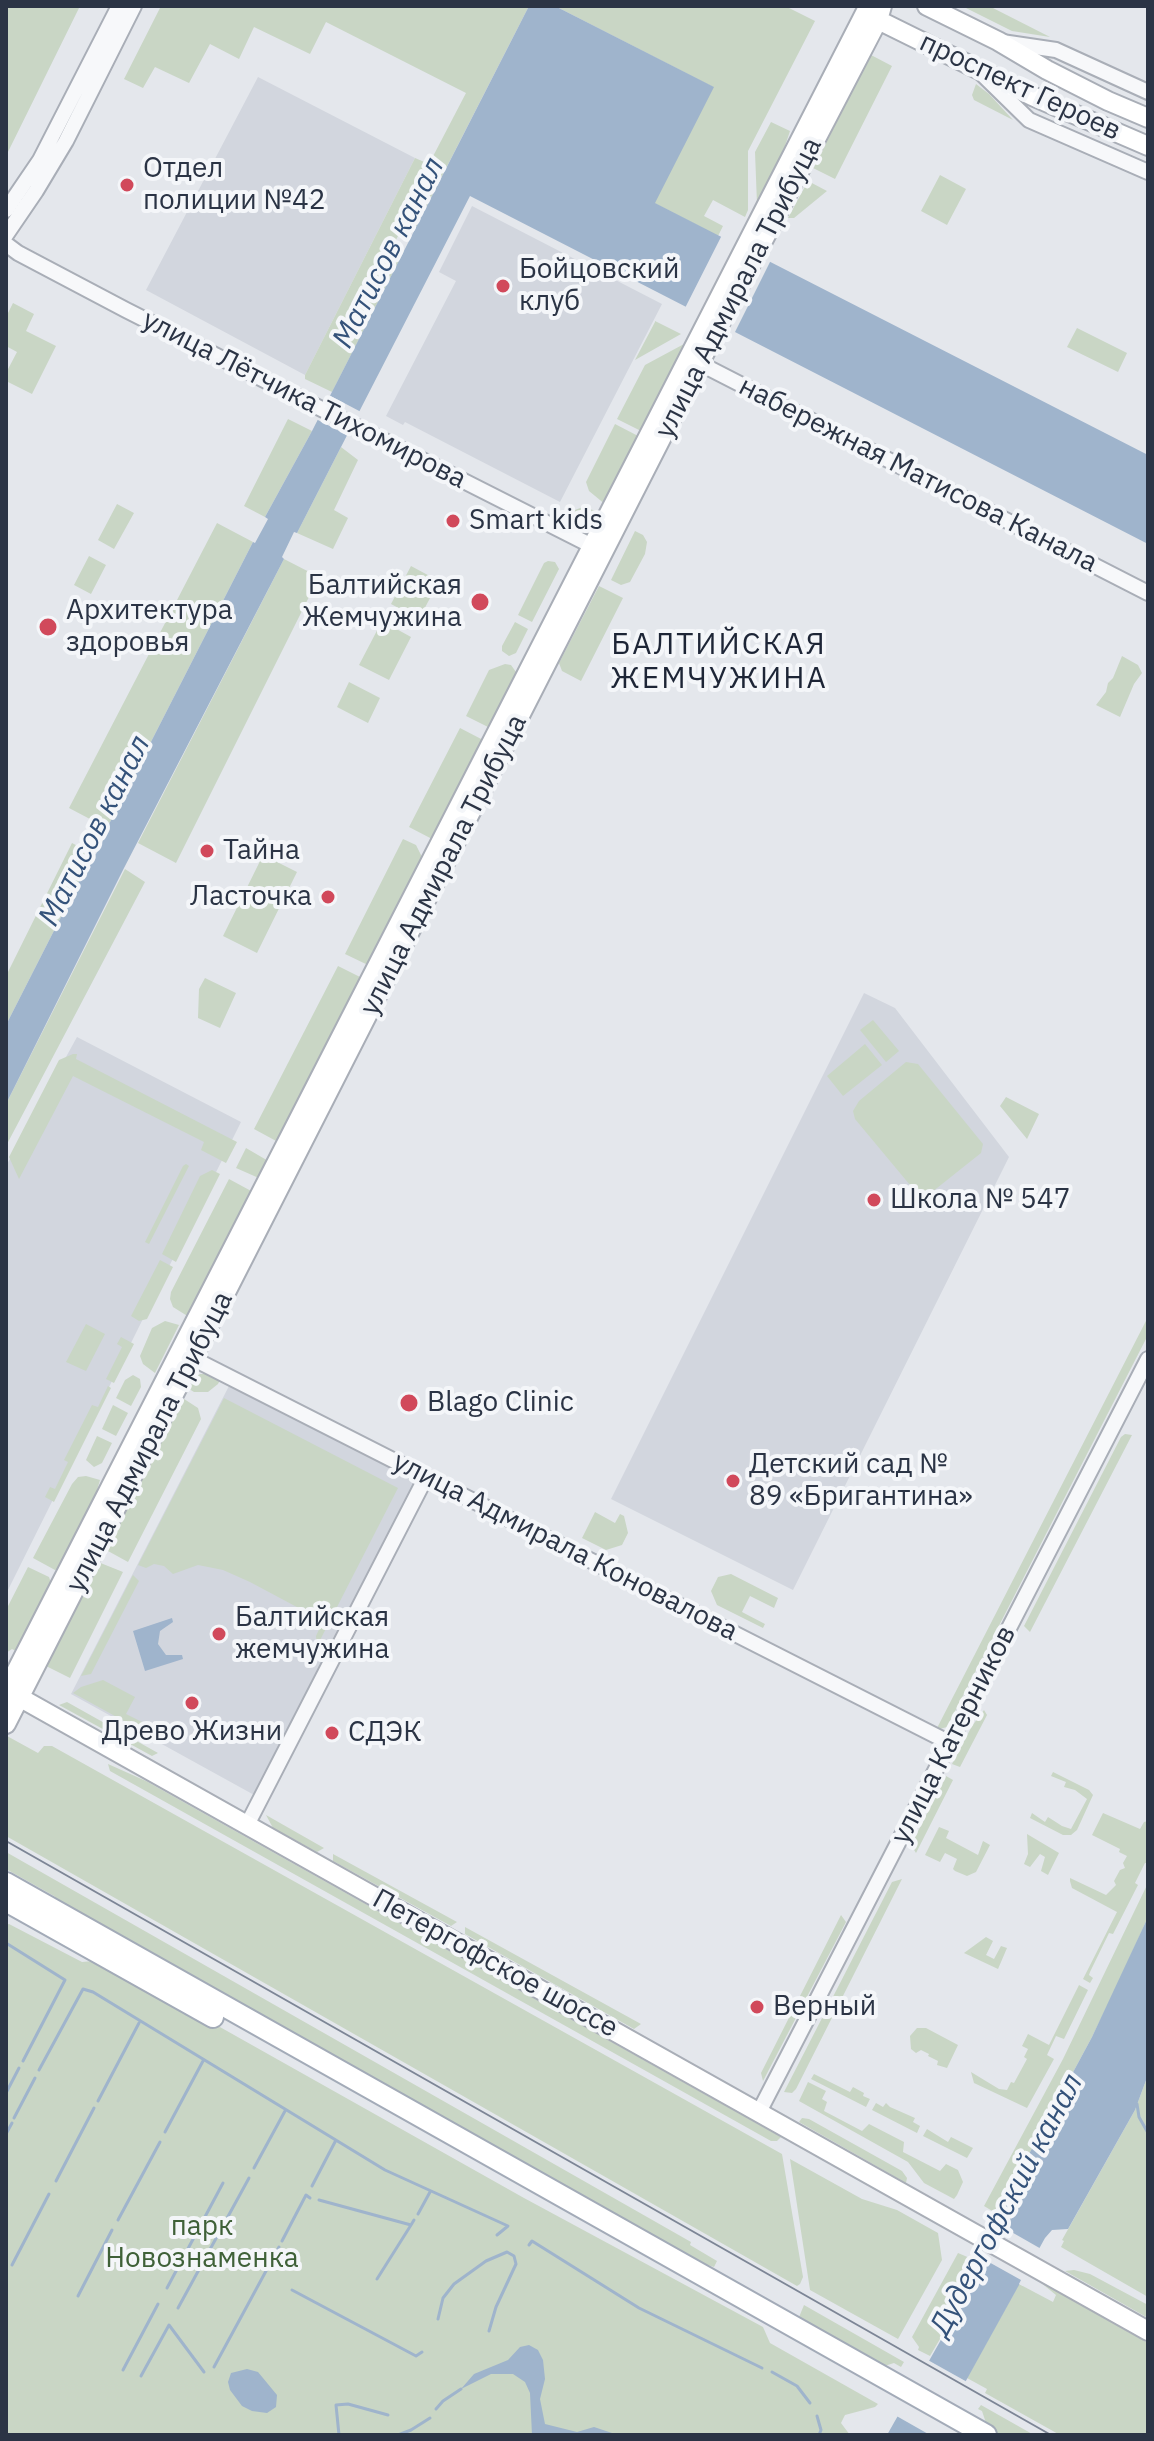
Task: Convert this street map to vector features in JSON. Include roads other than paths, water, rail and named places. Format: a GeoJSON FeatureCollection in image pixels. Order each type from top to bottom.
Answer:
{"type":"FeatureCollection","features":[{"type":"Feature","properties":{"kind":"main road"},"geometry":{"type":"LineString","coordinates":[[6,1883],[958,2429],[986,2435]]}},
{"type":"Feature","properties":{"kind":"main road"},"geometry":{"type":"LineString","coordinates":[[6,1901],[894,2390]]}},
{"type":"Feature","properties":{"kind":"street"},"geometry":{"type":"LineString","coordinates":[[6,210],[40,160],[119,6]]}},
{"type":"Feature","properties":{"kind":"street"},"geometry":{"type":"LineString","coordinates":[[6,235],[66,141],[134,6]]}},
{"type":"Feature","properties":{"kind":"street","name":"проспект Героев"},"geometry":{"type":"LineString","coordinates":[[927,6],[998,41],[1059,77],[1148,118]]}},
{"type":"Feature","properties":{"kind":"street","name":"проспект Героев"},"geometry":{"type":"LineString","coordinates":[[869,10],[979,71],[1148,146]]}},
{"type":"Feature","properties":{"kind":"street","name":"улица Адмирала Трибуца"},"geometry":{"type":"LineString","coordinates":[[6,1724],[9,1692],[186,1355],[754,245],[869,10]]}},
{"type":"Feature","properties":{"kind":"street"},"geometry":{"type":"LineString","coordinates":[[998,41],[1056,50],[1148,92]]}},
{"type":"Feature","properties":{"kind":"street"},"geometry":{"type":"LineString","coordinates":[[979,71],[1029,120],[1087,148],[1148,172]]}},
{"type":"Feature","properties":{"kind":"street","name":"улица Лётчика Тихомирова"},"geometry":{"type":"LineString","coordinates":[[6,244],[112,303],[598,549]]}},
{"type":"Feature","properties":{"kind":"street","name":"набережная Матисова Канала"},"geometry":{"type":"LineString","coordinates":[[694,360],[1148,593]]}},
{"type":"Feature","properties":{"kind":"street","name":"улица Адмирала Коновалова"},"geometry":{"type":"LineString","coordinates":[[186,1355],[950,1743]]}},
{"type":"Feature","properties":{"kind":"street","name":"улица Катерников"},"geometry":{"type":"LineString","coordinates":[[759,2112],[1148,1359]]}},
{"type":"Feature","properties":{"kind":"street"},"geometry":{"type":"LineString","coordinates":[[247,1825],[426,1477]]}},
{"type":"Feature","properties":{"kind":"street","name":"Петергофское шоссе"},"geometry":{"type":"LineString","coordinates":[[9,1692],[1148,2331]]}},
{"type":"Feature","properties":{"kind":"water"},"geometry":{"type":"Polygon","coordinates":[[[529,6],[555,6],[714,87],[655,203],[1148,455],[1148,544],[470,196],[297,533],[294,532],[282,557],[284,559],[6,1104],[6,1025],[529,6]]]}},
{"type":"Feature","properties":{"kind":"water","name":"Балтийская жемчужина"},"geometry":{"type":"Polygon","coordinates":[[[172,1618],[173,1622],[160,1631],[158,1644],[166,1655],[182,1655],[183,1659],[145,1671],[133,1631],[172,1618]]]}},
{"type":"Feature","properties":{"kind":"water","name":"Дудергофский канал"},"geometry":{"type":"Polygon","coordinates":[[[1148,1917],[1148,2075],[1135,2110],[1068,2229],[1052,2230],[1045,2238],[936,2435],[887,2435],[1010,2218],[1010,2212],[1001,2206],[1092,2037],[1148,1917]]]}},
{"type":"Feature","properties":{"kind":"water"},"geometry":{"type":"Polygon","coordinates":[[[529,2345],[538,2350],[543,2360],[545,2379],[540,2399],[545,2424],[577,2432],[594,2427],[618,2435],[532,2435],[530,2393],[525,2382],[513,2374],[491,2374],[461,2389],[474,2374],[508,2360],[520,2347],[529,2345]]]}},
{"type":"Feature","properties":{"kind":"water"},"geometry":{"type":"Polygon","coordinates":[[[247,2369],[258,2372],[277,2395],[276,2407],[267,2413],[242,2406],[230,2390],[228,2382],[231,2373],[247,2369]]]}},
{"type":"Feature","properties":{"kind":"waterway"},"geometry":{"type":"LineString","coordinates":[[6,1943],[65,1980],[23,2061]]}},
{"type":"Feature","properties":{"kind":"waterway"},"geometry":{"type":"LineString","coordinates":[[39,2070],[83,1989],[93,1992],[385,2170],[508,2226],[497,2235]]}},
{"type":"Feature","properties":{"kind":"waterway"},"geometry":{"type":"LineString","coordinates":[[98,2101],[139,2023]]}},
{"type":"Feature","properties":{"kind":"waterway"},"geometry":{"type":"LineString","coordinates":[[165,2132],[203,2061]]}},
{"type":"Feature","properties":{"kind":"waterway"},"geometry":{"type":"LineString","coordinates":[[6,2093],[19,2068]]}},
{"type":"Feature","properties":{"kind":"waterway"},"geometry":{"type":"LineString","coordinates":[[14,2118],[35,2078]]}},
{"type":"Feature","properties":{"kind":"waterway"},"geometry":{"type":"LineString","coordinates":[[1137,2104],[1139,2117],[1148,2133]]}},
{"type":"Feature","properties":{"kind":"waterway"},"geometry":{"type":"LineString","coordinates":[[56,2181],[94,2108]]}},
{"type":"Feature","properties":{"kind":"waterway"},"geometry":{"type":"LineString","coordinates":[[254,2168],[285,2111]]}},
{"type":"Feature","properties":{"kind":"waterway"},"geometry":{"type":"LineString","coordinates":[[6,2134],[12,2123]]}},
{"type":"Feature","properties":{"kind":"waterway"},"geometry":{"type":"LineString","coordinates":[[312,2186],[336,2140]]}},
{"type":"Feature","properties":{"kind":"waterway"},"geometry":{"type":"LineString","coordinates":[[118,2220],[160,2142]]}},
{"type":"Feature","properties":{"kind":"waterway"},"geometry":{"type":"LineString","coordinates":[[178,2308],[249,2178]]}},
{"type":"Feature","properties":{"kind":"waterway"},"geometry":{"type":"LineString","coordinates":[[167,2288],[223,2183]]}},
{"type":"Feature","properties":{"kind":"waterway"},"geometry":{"type":"LineString","coordinates":[[418,2214],[430,2192]]}},
{"type":"Feature","properties":{"kind":"waterway"},"geometry":{"type":"LineString","coordinates":[[12,2265],[49,2194]]}},
{"type":"Feature","properties":{"kind":"waterway"},"geometry":{"type":"LineString","coordinates":[[282,2241],[306,2195],[310,2198]]}},
{"type":"Feature","properties":{"kind":"waterway"},"geometry":{"type":"LineString","coordinates":[[319,2200],[411,2225],[414,2220]]}},
{"type":"Feature","properties":{"kind":"waterway"},"geometry":{"type":"LineString","coordinates":[[377,2279],[411,2225]]}},
{"type":"Feature","properties":{"kind":"waterway"},"geometry":{"type":"LineString","coordinates":[[78,2296],[112,2230]]}},
{"type":"Feature","properties":{"kind":"waterway"},"geometry":{"type":"LineString","coordinates":[[529,2245],[532,2241],[639,2308],[762,2368]]}},
{"type":"Feature","properties":{"kind":"waterway"},"geometry":{"type":"LineString","coordinates":[[214,2367],[279,2247]]}},
{"type":"Feature","properties":{"kind":"waterway"},"geometry":{"type":"LineString","coordinates":[[438,2319],[443,2298],[454,2284],[486,2261],[507,2252],[514,2256],[516,2264],[496,2307],[489,2331]]}},
{"type":"Feature","properties":{"kind":"waterway"},"geometry":{"type":"LineString","coordinates":[[292,2290],[416,2356],[422,2352]]}},
{"type":"Feature","properties":{"kind":"waterway"},"geometry":{"type":"LineString","coordinates":[[123,2370],[158,2304]]}},
{"type":"Feature","properties":{"kind":"waterway"},"geometry":{"type":"LineString","coordinates":[[141,2376],[169,2325],[204,2372]]}},
{"type":"Feature","properties":{"kind":"waterway"},"geometry":{"type":"LineString","coordinates":[[772,2372],[797,2386],[810,2403]]}},
{"type":"Feature","properties":{"kind":"waterway"},"geometry":{"type":"LineString","coordinates":[[436,2409],[461,2389]]}},
{"type":"Feature","properties":{"kind":"waterway"},"geometry":{"type":"LineString","coordinates":[[339,2435],[336,2405],[348,2404],[388,2415]]}},
{"type":"Feature","properties":{"kind":"waterway"},"geometry":{"type":"LineString","coordinates":[[817,2416],[821,2430],[819,2435]]}},
{"type":"Feature","properties":{"kind":"waterway"},"geometry":{"type":"LineString","coordinates":[[398,2435],[430,2418]]}},
{"type":"Feature","properties":{"kind":"tram line"},"geometry":{"type":"LineString","coordinates":[[6,1841],[1051,2435]]}},
{"type":"Feature","properties":{"kind":"place","name":"Отдел полиции №42"},"geometry":{"type":"Point","coordinates":[127,185]}},
{"type":"Feature","properties":{"kind":"place","name":"Бойцовский клуб"},"geometry":{"type":"Point","coordinates":[503,286]}},
{"type":"Feature","properties":{"kind":"place","name":"Smart kids"},"geometry":{"type":"Point","coordinates":[453,521]}},
{"type":"Feature","properties":{"kind":"place","name":"Балтийская Жемчужина"},"geometry":{"type":"Point","coordinates":[480,602]}},
{"type":"Feature","properties":{"kind":"place","name":"Архитектура здоровья"},"geometry":{"type":"Point","coordinates":[48,627]}},
{"type":"Feature","properties":{"kind":"place","name":"Тайна"},"geometry":{"type":"Point","coordinates":[207,851]}},
{"type":"Feature","properties":{"kind":"place","name":"Ласточка"},"geometry":{"type":"Point","coordinates":[328,897]}},
{"type":"Feature","properties":{"kind":"place","name":"Школа № 547"},"geometry":{"type":"Point","coordinates":[874,1200]}},
{"type":"Feature","properties":{"kind":"place","name":"Blago Clinic"},"geometry":{"type":"Point","coordinates":[409,1403]}},
{"type":"Feature","properties":{"kind":"place","name":"Детский сад № 89 «Бригантина»"},"geometry":{"type":"Point","coordinates":[733,1481]}},
{"type":"Feature","properties":{"kind":"place","name":"Балтийская жемчужина"},"geometry":{"type":"Point","coordinates":[219,1634]}},
{"type":"Feature","properties":{"kind":"place","name":"Древо Жизни"},"geometry":{"type":"Point","coordinates":[192,1703]}},
{"type":"Feature","properties":{"kind":"place","name":"СДЭК"},"geometry":{"type":"Point","coordinates":[332,1733]}},
{"type":"Feature","properties":{"kind":"place","name":"Верный"},"geometry":{"type":"Point","coordinates":[757,2007]}},
{"type":"Feature","properties":{"kind":"district","name":"БАЛТИЙСКАЯ ЖЕМЧУЖИНА"},"geometry":{"type":"Point","coordinates":[719,662]}},
{"type":"Feature","properties":{"kind":"water label","name":"Матисов канал"},"geometry":{"type":"Point","coordinates":[389,253]}},
{"type":"Feature","properties":{"kind":"water label","name":"Матисов канал"},"geometry":{"type":"Point","coordinates":[95,831]}},
{"type":"Feature","properties":{"kind":"park label","name":"парк Новознаменка"},"geometry":{"type":"Point","coordinates":[202,2243]}}]}
